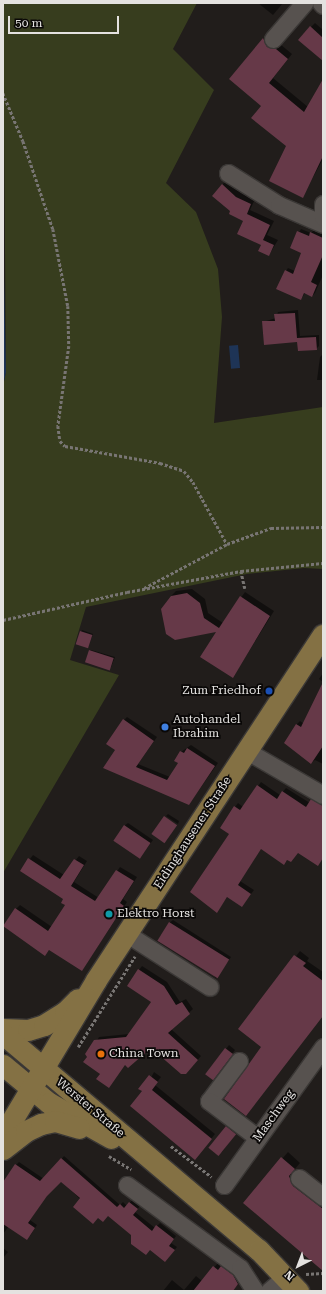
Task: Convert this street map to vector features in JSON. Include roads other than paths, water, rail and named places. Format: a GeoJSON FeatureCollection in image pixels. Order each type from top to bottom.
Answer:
{"type":"FeatureCollection","features":[{"type":"Feature","properties":{"kind":"main road","name":"Eidinghausener Straße"},"geometry":{"type":"LineString","coordinates":[[3,1135],[32,1089],[96,980],[135,938],[247,751],[323,635]]}},
{"type":"Feature","properties":{"kind":"main road"},"geometry":{"type":"LineString","coordinates":[[3,1029],[28,1030],[44,1025],[65,1012],[96,980]]}},
{"type":"Feature","properties":{"kind":"main road","name":"Werster Straße"},"geometry":{"type":"LineString","coordinates":[[3,1034],[295,1281]]}},
{"type":"Feature","properties":{"kind":"main road","name":"Werster Straße"},"geometry":{"type":"LineString","coordinates":[[3,1065],[49,1103],[127,1148],[176,1181]]}},
{"type":"Feature","properties":{"kind":"main road"},"geometry":{"type":"LineString","coordinates":[[3,1149],[26,1131],[55,1121],[69,1124],[127,1148]]}},
{"type":"Feature","properties":{"kind":"street"},"geometry":{"type":"LineString","coordinates":[[273,39],[304,3]]}},
{"type":"Feature","properties":{"kind":"street"},"geometry":{"type":"LineString","coordinates":[[228,173],[279,206],[323,224]]}},
{"type":"Feature","properties":{"kind":"street"},"geometry":{"type":"LineString","coordinates":[[323,204],[323,216]]}},
{"type":"Feature","properties":{"kind":"street"},"geometry":{"type":"LineString","coordinates":[[247,751],[323,795]]}},
{"type":"Feature","properties":{"kind":"street"},"geometry":{"type":"LineString","coordinates":[[135,938],[210,987]]}},
{"type":"Feature","properties":{"kind":"street","name":"Maschweg"},"geometry":{"type":"LineString","coordinates":[[221,1183],[258,1138],[323,1047]]}},
{"type":"Feature","properties":{"kind":"street"},"geometry":{"type":"LineString","coordinates":[[239,1061],[209,1101],[258,1138]]}},
{"type":"Feature","properties":{"kind":"street"},"geometry":{"type":"LineString","coordinates":[[299,1178],[323,1197]]}},
{"type":"Feature","properties":{"kind":"street"},"geometry":{"type":"LineString","coordinates":[[127,1185],[240,1268],[255,1291]]}},
{"type":"Feature","properties":{"kind":"street"},"geometry":{"type":"LineString","coordinates":[[269,1291],[295,1281]]}},
{"type":"Feature","properties":{"kind":"water"},"geometry":{"type":"Polygon","coordinates":[[[3,231],[6,372],[3,386],[3,231]]]}},
{"type":"Feature","properties":{"kind":"water"},"geometry":{"type":"Polygon","coordinates":[[[238,345],[240,368],[231,369],[229,346],[238,345]]]}},
{"type":"Feature","properties":{"kind":"place","name":"Zum Friedhof"},"geometry":{"type":"Point","coordinates":[269,691]}},
{"type":"Feature","properties":{"kind":"place","name":"Autohandel Ibrahim"},"geometry":{"type":"Point","coordinates":[165,727]}},
{"type":"Feature","properties":{"kind":"place","name":"Elektro Horst"},"geometry":{"type":"Point","coordinates":[109,914]}},
{"type":"Feature","properties":{"kind":"place","name":"China Town"},"geometry":{"type":"Point","coordinates":[101,1054]}}]}
